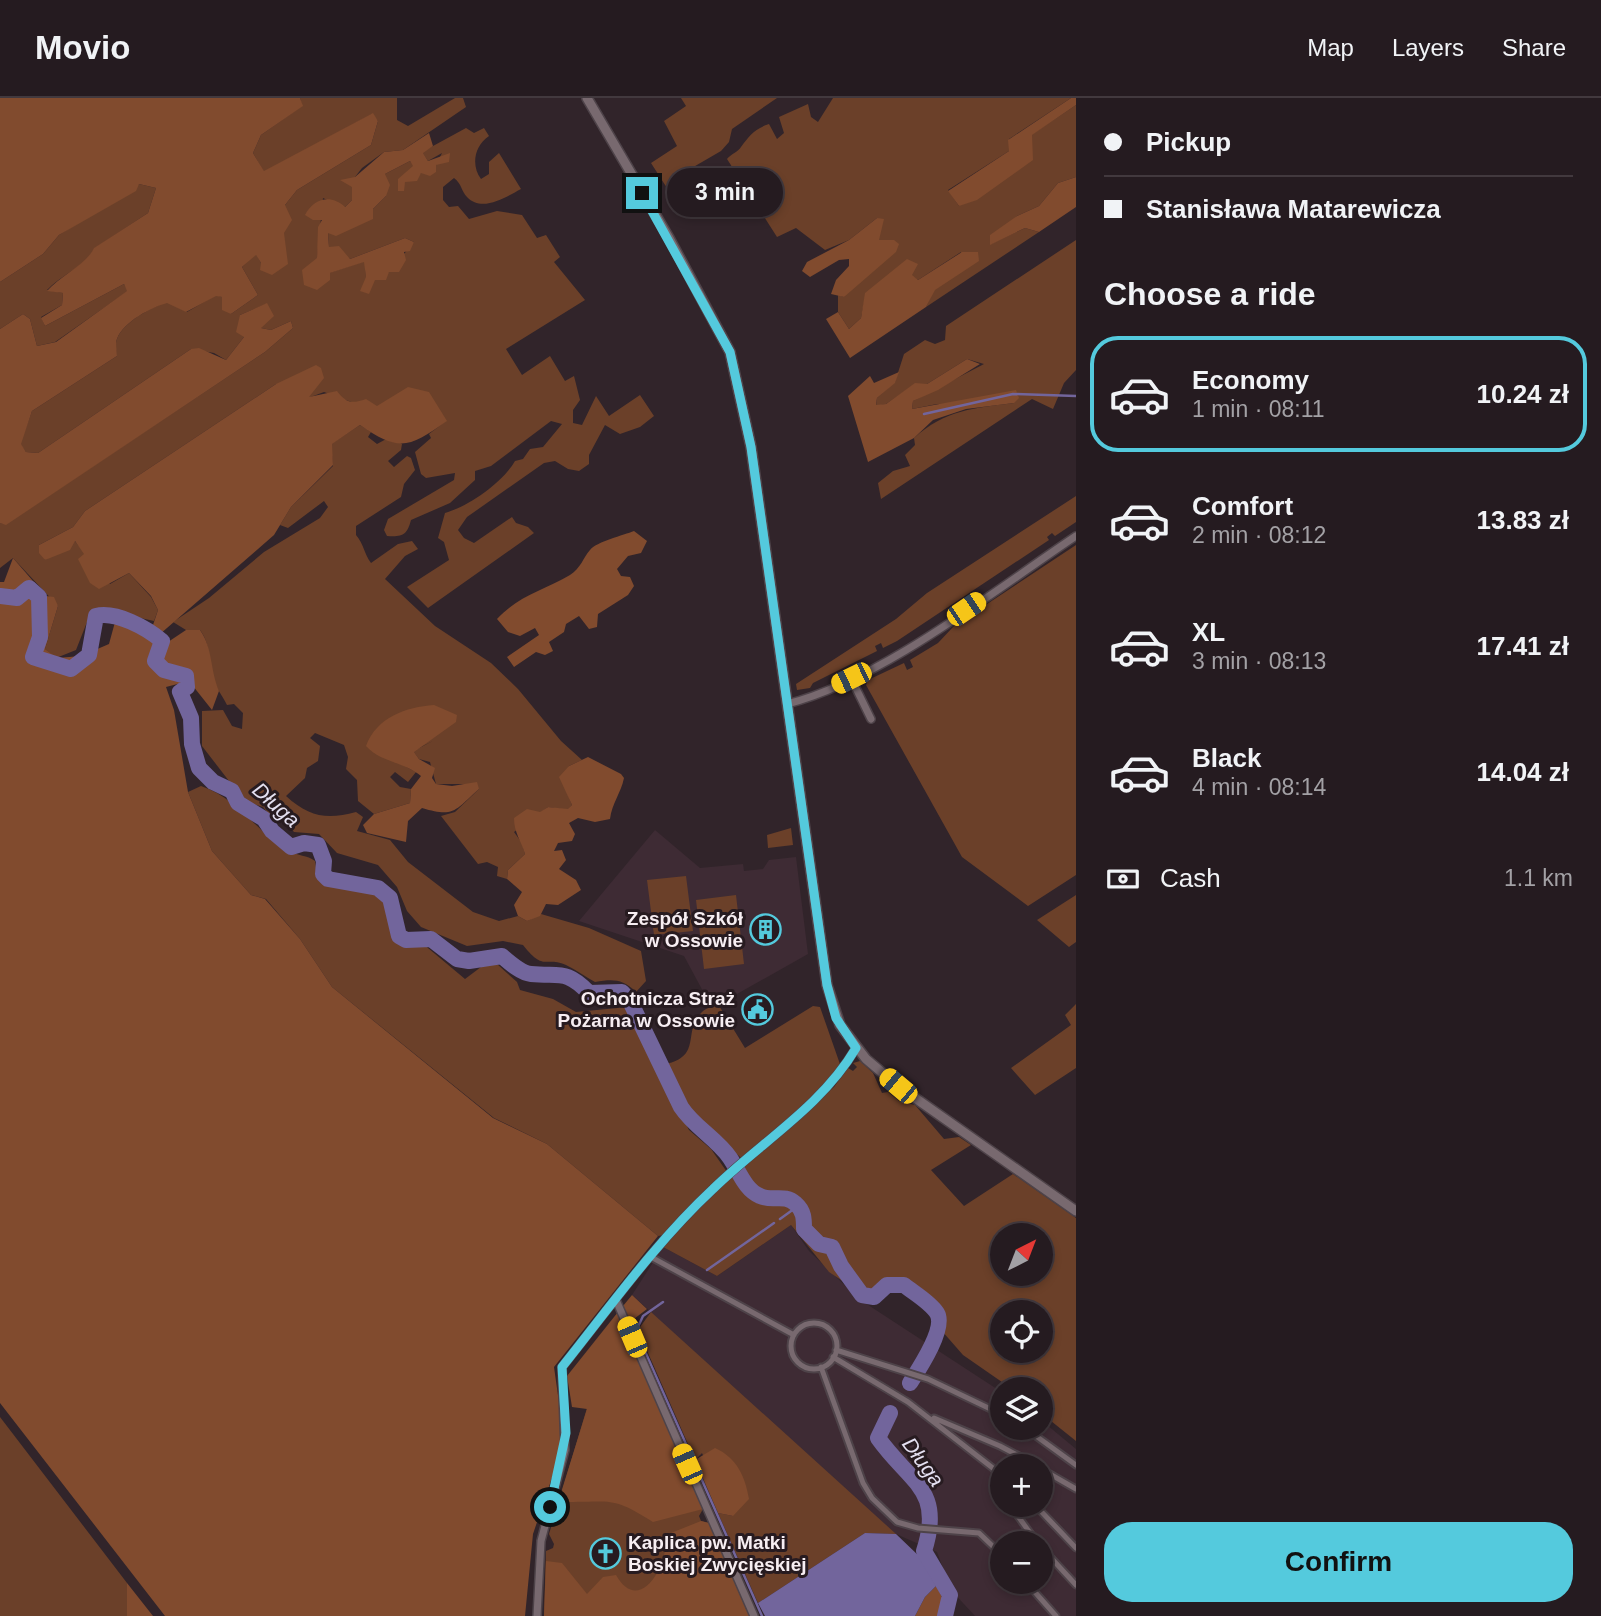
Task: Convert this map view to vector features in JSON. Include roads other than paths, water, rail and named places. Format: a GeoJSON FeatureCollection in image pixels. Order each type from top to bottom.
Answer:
{"type":"FeatureCollection","features":[{"type":"Feature","properties":{"kind":"street"},"geometry":{"type":"LineString","coordinates":[[587,98],[675,250],[730,352],[751,447],[829,997],[840,1025],[856,1048],[898,1086],[1076,1211]]}},
{"type":"Feature","properties":{"kind":"street"},"geometry":{"type":"LineString","coordinates":[[787,704],[806,699],[851,678],[911,646],[1076,536]]}},
{"type":"Feature","properties":{"kind":"street"},"geometry":{"type":"LineString","coordinates":[[851,678],[871,719]]}},
{"type":"Feature","properties":{"kind":"street"},"geometry":{"type":"LineString","coordinates":[[537,1616],[541,1541],[566,1442],[560,1372],[651,1256],[722,1180],[748,1161],[834,1083],[856,1048]]}},
{"type":"Feature","properties":{"kind":"street"},"geometry":{"type":"LineString","coordinates":[[651,1256],[794,1335]]}},
{"type":"Feature","properties":{"kind":"street"},"geometry":{"type":"LineString","coordinates":[[616,1300],[754,1616]]}},
{"type":"Feature","properties":{"kind":"street"},"geometry":{"type":"LineString","coordinates":[[807,1324],[822,1325],[833,1334],[836,1350],[833,1357],[821,1367],[810,1368],[797,1361],[791,1347],[794,1335],[807,1324]]}},
{"type":"Feature","properties":{"kind":"street"},"geometry":{"type":"LineString","coordinates":[[836,1350],[900,1368],[990,1409]]}},
{"type":"Feature","properties":{"kind":"street"},"geometry":{"type":"LineString","coordinates":[[833,1357],[927,1416],[990,1466]]}},
{"type":"Feature","properties":{"kind":"street"},"geometry":{"type":"LineString","coordinates":[[821,1367],[867,1491],[897,1522],[918,1528],[979,1533],[990,1544]]}},
{"type":"Feature","properties":{"kind":"street"},"geometry":{"type":"LineString","coordinates":[[927,1416],[979,1436],[1013,1454]]}},
{"type":"Feature","properties":{"kind":"street"},"geometry":{"type":"LineString","coordinates":[[1042,1440],[1076,1465]]}},
{"type":"Feature","properties":{"kind":"street"},"geometry":{"type":"LineString","coordinates":[[1053,1476],[1076,1489]]}},
{"type":"Feature","properties":{"kind":"street"},"geometry":{"type":"LineString","coordinates":[[1046,1517],[1076,1548]]}},
{"type":"Feature","properties":{"kind":"street"},"geometry":{"type":"LineString","coordinates":[[1053,1560],[1076,1586]]}},
{"type":"Feature","properties":{"kind":"street"},"geometry":{"type":"LineString","coordinates":[[1037,1594],[1056,1616]]}},
{"type":"Feature","properties":{"kind":"waterway"},"geometry":{"type":"LineString","coordinates":[[924,414],[1013,394],[1076,396]]}},
{"type":"Feature","properties":{"kind":"waterway","name":"Długa"},"geometry":{"type":"LineString","coordinates":[[0,596],[17,598],[29,588],[39,597],[40,637],[33,657],[71,669],[89,655],[96,616],[122,618],[162,641],[155,661],[164,670],[186,676],[187,687],[180,692],[191,718],[192,744],[199,768],[213,782],[232,791],[238,803],[264,819],[272,831],[291,847],[304,843],[318,845],[324,861],[323,874],[328,879],[378,888],[390,898],[399,936],[406,940],[431,939],[457,959],[469,961],[502,956],[527,973],[568,977],[589,993],[622,992],[630,1001],[681,1107],[692,1121],[725,1151],[750,1189],[765,1198],[787,1199],[796,1204],[802,1212],[804,1229],[819,1244],[832,1247],[841,1266],[862,1295],[874,1297],[887,1285],[904,1285],[937,1313],[939,1320],[935,1338],[910,1383]]}},
{"type":"Feature","properties":{"kind":"waterway"},"geometry":{"type":"LineString","coordinates":[[780,1219],[798,1206]]}},
{"type":"Feature","properties":{"kind":"waterway"},"geometry":{"type":"LineString","coordinates":[[707,1270],[774,1223]]}},
{"type":"Feature","properties":{"kind":"waterway"},"geometry":{"type":"LineString","coordinates":[[663,1302],[643,1316],[636,1331],[762,1616]]}},
{"type":"Feature","properties":{"kind":"waterway","name":"Długa"},"geometry":{"type":"LineString","coordinates":[[890,1413],[878,1438],[912,1477],[927,1500],[930,1514],[924,1551],[950,1595],[945,1616]]}},
{"type":"Feature","properties":{"kind":"place","name":"Zespół Szkół w Ossowie"},"geometry":{"type":"Point","coordinates":[766,929]}},
{"type":"Feature","properties":{"kind":"place","name":"Ochotnicza Straż Pożarna w Ossowie"},"geometry":{"type":"Point","coordinates":[758,1009]}},
{"type":"Feature","properties":{"kind":"place","name":"Kaplica pw. Matki Boskiej Zwycięskiej"},"geometry":{"type":"Point","coordinates":[605,1553]}}]}
